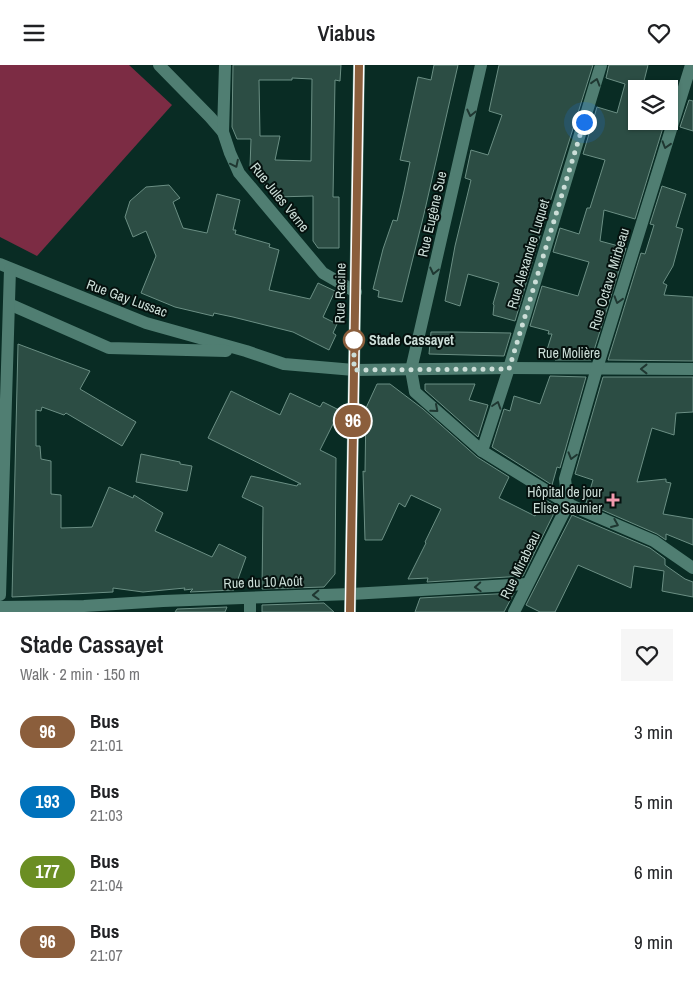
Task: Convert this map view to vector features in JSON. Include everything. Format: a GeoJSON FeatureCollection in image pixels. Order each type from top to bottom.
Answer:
{"type":"FeatureCollection","features":[{"type":"Feature","properties":{"kind":"street"},"geometry":{"type":"LineString","coordinates":[[159,65],[223,132]]}},
{"type":"Feature","properties":{"kind":"street","name":"Rue Jules Verne"},"geometry":{"type":"LineString","coordinates":[[224,65],[223,132],[239,173],[323,273],[356,292]]}},
{"type":"Feature","properties":{"kind":"street","name":"Rue Racine"},"geometry":{"type":"LineString","coordinates":[[350,612],[359,65]]}},
{"type":"Feature","properties":{"kind":"street","name":"Rue Eugène Sue"},"geometry":{"type":"LineString","coordinates":[[411,370],[481,65]]}},
{"type":"Feature","properties":{"kind":"street","name":"Rue Alexandre Luquet"},"geometry":{"type":"LineString","coordinates":[[482,451],[509,369],[601,65]]}},
{"type":"Feature","properties":{"kind":"street","name":"Rue Octave Mirbeau"},"geometry":{"type":"LineString","coordinates":[[568,504],[565,479],[597,368],[691,65]]}},
{"type":"Feature","properties":{"kind":"street"},"geometry":{"type":"LineString","coordinates":[[0,595],[9,304],[5,267]]}},
{"type":"Feature","properties":{"kind":"street","name":"Rue Gay Lussac"},"geometry":{"type":"LineString","coordinates":[[5,267],[146,323],[246,351],[284,364],[354,370]]}},
{"type":"Feature","properties":{"kind":"street","name":"Rue Gay Lussac"},"geometry":{"type":"LineString","coordinates":[[9,304],[109,348],[246,351]]}},
{"type":"Feature","properties":{"kind":"street","name":"Rue Molière"},"geometry":{"type":"LineString","coordinates":[[354,370],[693,369]]}},
{"type":"Feature","properties":{"kind":"street"},"geometry":{"type":"LineString","coordinates":[[411,370],[415,392],[482,451],[568,504],[654,541],[693,568]]}},
{"type":"Feature","properties":{"kind":"street","name":"Rue Mirabeau"},"geometry":{"type":"LineString","coordinates":[[514,612],[568,504]]}},
{"type":"Feature","properties":{"kind":"street","name":"Rue du 10 Août"},"geometry":{"type":"LineString","coordinates":[[0,607],[161,606],[250,598],[527,584]]}},
{"type":"Feature","properties":{"kind":"street"},"geometry":{"type":"LineString","coordinates":[[250,598],[250,612]]}},
{"type":"Feature","properties":{"kind":"shaded area"},"geometry":{"type":"Polygon","coordinates":[[[0,65],[129,65],[172,105],[37,256],[0,237],[0,65]]]}},
{"type":"Feature","properties":{"kind":"building"},"geometry":{"type":"Polygon","coordinates":[[[233,65],[341,65],[340,81],[335,80],[333,197],[339,197],[339,248],[318,248],[313,241],[313,196],[275,197],[250,167],[251,139],[237,139],[232,127],[233,65]],[[312,79],[259,80],[260,136],[280,136],[275,160],[311,161],[312,79]]]}},
{"type":"Feature","properties":{"kind":"building"},"geometry":{"type":"Polygon","coordinates":[[[434,65],[458,65],[402,302],[378,297],[379,291],[373,289],[383,249],[393,220],[397,221],[404,191],[410,162],[400,160],[418,77],[431,80],[434,65]]]}},
{"type":"Feature","properties":{"kind":"building"},"geometry":{"type":"Polygon","coordinates":[[[499,65],[593,65],[515,321],[493,315],[493,304],[499,283],[468,274],[460,306],[445,301],[455,246],[471,180],[465,178],[471,150],[488,155],[502,115],[489,111],[499,65]]]}},
{"type":"Feature","properties":{"kind":"building"},"geometry":{"type":"Polygon","coordinates":[[[609,65],[648,65],[644,80],[628,80],[628,130],[662,130],[635,219],[604,210],[600,241],[626,248],[591,360],[555,360],[557,356],[545,356],[552,334],[548,334],[549,331],[530,326],[542,286],[578,296],[589,262],[553,252],[560,228],[579,234],[587,208],[590,208],[605,160],[583,154],[597,107],[617,113],[625,84],[606,78],[609,65]]]}},
{"type":"Feature","properties":{"kind":"building"},"geometry":{"type":"Polygon","coordinates":[[[689,100],[693,101],[693,131],[680,127],[689,100]]]}},
{"type":"Feature","properties":{"kind":"building"},"geometry":{"type":"Polygon","coordinates":[[[169,185],[180,198],[173,202],[183,228],[207,233],[217,194],[240,200],[233,230],[236,230],[235,234],[270,244],[269,247],[279,250],[269,290],[310,299],[318,283],[335,291],[323,317],[337,324],[333,333],[336,335],[329,350],[293,332],[233,317],[214,313],[213,316],[175,307],[141,293],[156,256],[146,231],[133,237],[125,217],[130,201],[146,187],[169,185]]]}},
{"type":"Feature","properties":{"kind":"building"},"geometry":{"type":"Polygon","coordinates":[[[662,186],[686,194],[676,227],[683,229],[673,266],[663,283],[667,285],[664,295],[693,297],[693,361],[608,360],[641,253],[645,254],[654,225],[650,224],[662,186]]]}},
{"type":"Feature","properties":{"kind":"building"},"geometry":{"type":"Polygon","coordinates":[[[431,332],[511,333],[504,356],[429,354],[431,332]]]}},
{"type":"Feature","properties":{"kind":"building"},"geometry":{"type":"Polygon","coordinates":[[[18,344],[90,371],[80,389],[136,422],[122,446],[66,413],[64,415],[42,407],[41,411],[36,410],[36,446],[40,446],[41,459],[51,461],[51,494],[61,495],[61,528],[92,527],[109,487],[133,498],[134,495],[163,513],[155,531],[212,557],[219,544],[246,557],[234,590],[190,592],[193,589],[184,590],[185,588],[143,592],[113,588],[113,592],[12,597],[18,344]]]}},
{"type":"Feature","properties":{"kind":"building"},"geometry":{"type":"Polygon","coordinates":[[[550,376],[586,377],[560,468],[557,467],[552,485],[492,447],[504,409],[510,411],[514,396],[540,404],[550,376]]]}},
{"type":"Feature","properties":{"kind":"building"},"geometry":{"type":"Polygon","coordinates":[[[603,377],[693,377],[693,412],[676,413],[674,435],[652,428],[637,482],[666,479],[666,482],[671,483],[663,514],[693,519],[693,545],[666,534],[666,540],[657,534],[586,503],[593,480],[575,474],[603,377]]]}},
{"type":"Feature","properties":{"kind":"building"},"geometry":{"type":"Polygon","coordinates":[[[377,384],[390,384],[423,409],[477,457],[509,477],[499,498],[535,516],[544,499],[557,507],[523,576],[427,582],[428,578],[408,579],[441,509],[411,495],[405,507],[399,503],[382,540],[365,540],[363,471],[365,472],[366,408],[377,384]]]}},
{"type":"Feature","properties":{"kind":"building"},"geometry":{"type":"Polygon","coordinates":[[[425,384],[475,384],[469,400],[488,405],[478,437],[425,390],[425,384]]]}},
{"type":"Feature","properties":{"kind":"building"},"geometry":{"type":"Polygon","coordinates":[[[231,391],[280,415],[290,393],[320,407],[323,402],[337,409],[336,418],[320,450],[336,458],[335,574],[324,587],[262,589],[263,507],[242,497],[251,476],[297,486],[301,484],[208,438],[231,391]]]}},
{"type":"Feature","properties":{"kind":"building"},"geometry":{"type":"Polygon","coordinates":[[[141,454],[192,466],[187,491],[136,482],[141,454]]]}},
{"type":"Feature","properties":{"kind":"building"},"geometry":{"type":"Polygon","coordinates":[[[572,515],[650,548],[665,559],[665,565],[685,579],[693,582],[693,597],[662,591],[664,571],[634,566],[631,588],[578,565],[555,612],[540,612],[526,605],[572,515]]]}},
{"type":"Feature","properties":{"kind":"building"},"geometry":{"type":"Polygon","coordinates":[[[514,593],[504,612],[415,612],[420,598],[514,593]]]}},
{"type":"Feature","properties":{"kind":"building"},"geometry":{"type":"Polygon","coordinates":[[[324,603],[334,612],[262,612],[262,605],[324,603]]]}},
{"type":"Feature","properties":{"kind":"building"},"geometry":{"type":"Polygon","coordinates":[[[227,607],[225,612],[175,612],[177,609],[227,607]]]}},
{"type":"Feature","properties":{"kind":"bus line","name":"96"},"geometry":{"type":"LineString","coordinates":[[350,612],[359,65]]}},
{"type":"Feature","properties":{"kind":"place","name":"Stade Cassayet"},"geometry":{"type":"Point","coordinates":[354,340]}},
{"type":"Feature","properties":{"kind":"place","name":"Hôpital de jour Elise Saunier"},"geometry":{"type":"Point","coordinates":[613,500]}},
{"type":"Feature","properties":{"kind":"route"},"geometry":{"type":"LineString","coordinates":[[354,340],[354,334],[354,370],[509,369],[584,122]]}}]}
